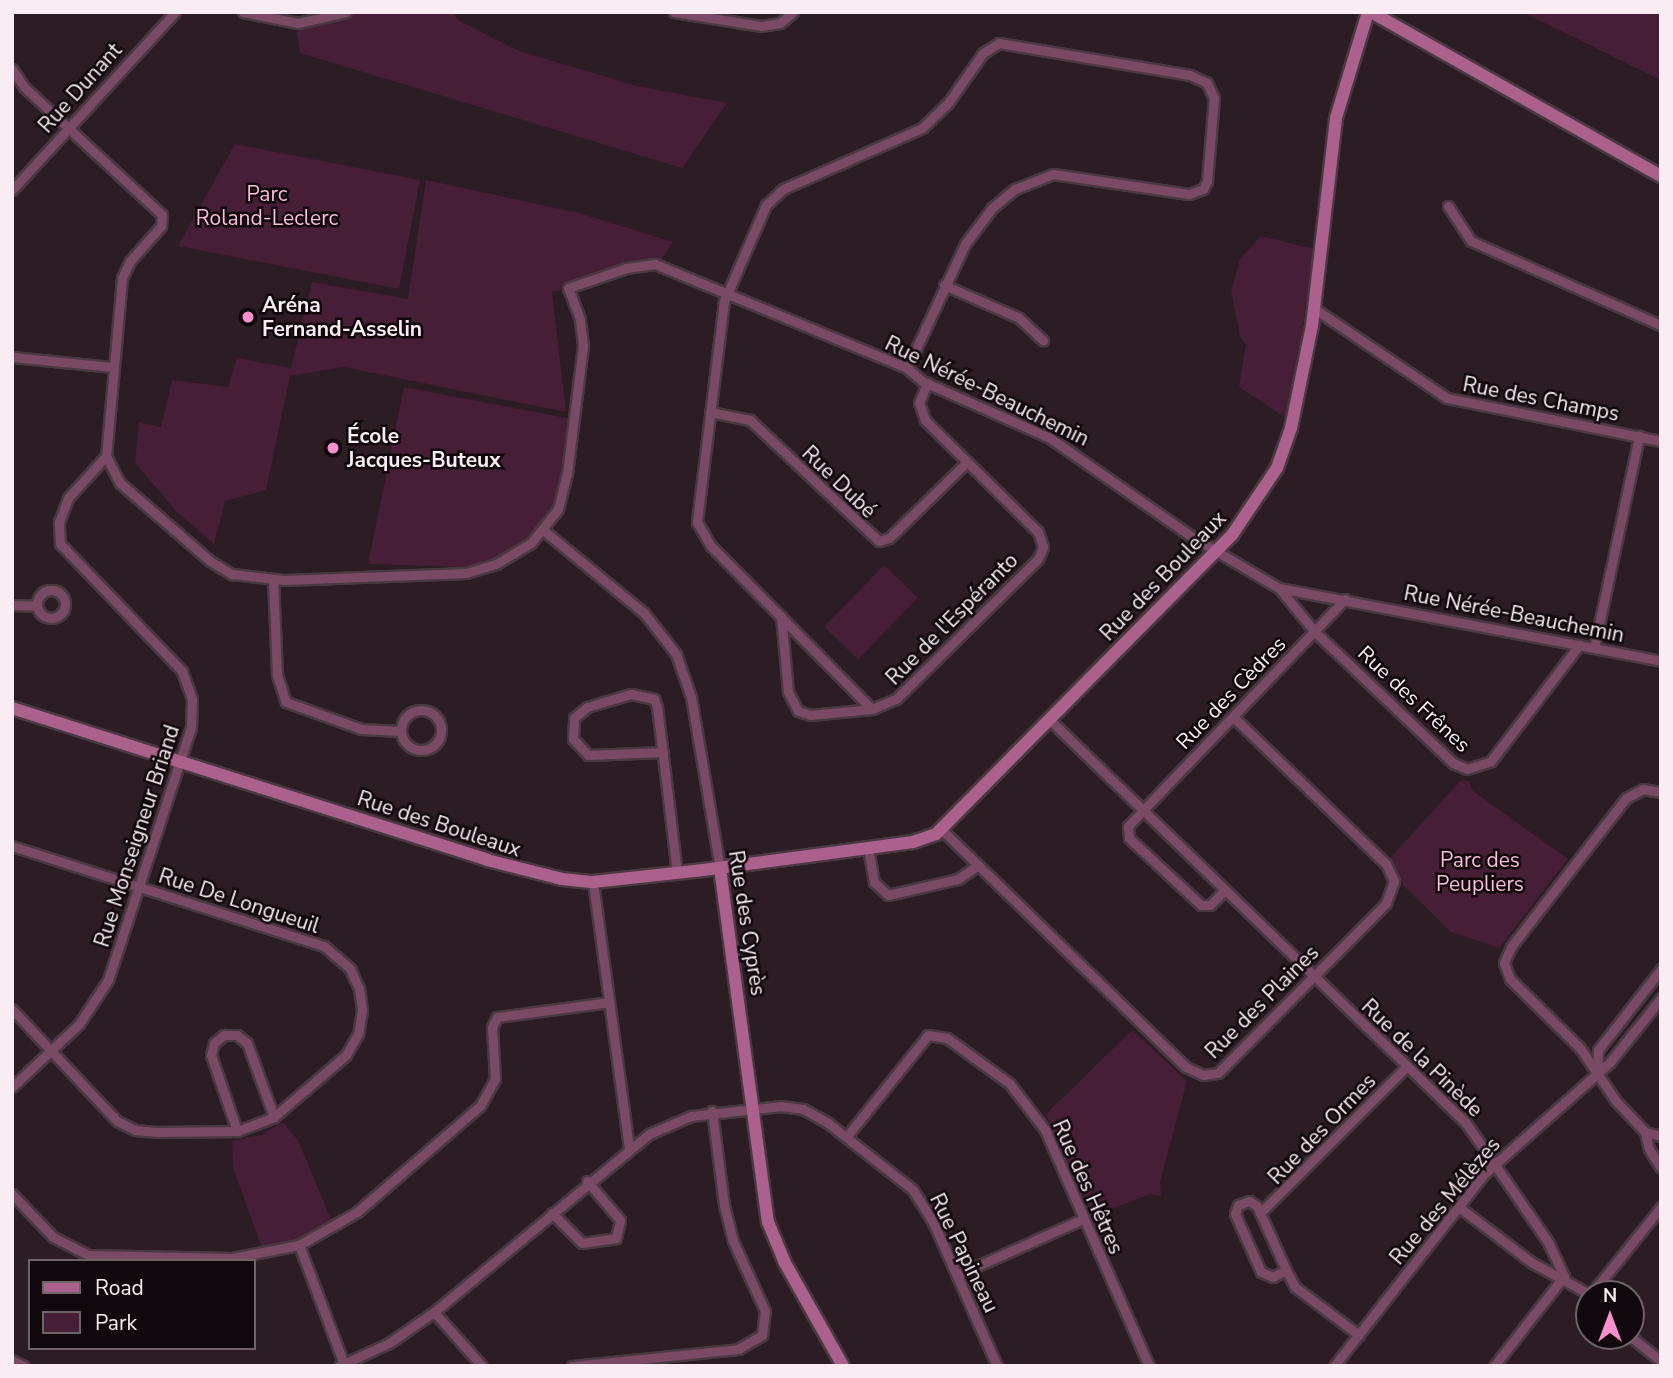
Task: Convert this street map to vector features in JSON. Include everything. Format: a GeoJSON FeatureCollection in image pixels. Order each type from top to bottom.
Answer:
{"type":"FeatureCollection","features":[{"type":"Feature","properties":{"kind":"street","name":"Rue Dunant"},"geometry":{"type":"LineString","coordinates":[[12,190],[175,12]]}},
{"type":"Feature","properties":{"kind":"street"},"geometry":{"type":"LineString","coordinates":[[243,12],[298,23],[346,12]]}},
{"type":"Feature","properties":{"kind":"street"},"geometry":{"type":"LineString","coordinates":[[674,12],[768,26],[793,12]]}},
{"type":"Feature","properties":{"kind":"street"},"geometry":{"type":"LineString","coordinates":[[1370,12],[1661,176]]}},
{"type":"Feature","properties":{"kind":"street","name":"Rue des Bouleaux"},"geometry":{"type":"LineString","coordinates":[[12,708],[511,868],[593,881],[720,868],[912,842],[942,830],[1237,530],[1282,457],[1315,309],[1332,138],[1370,12]]}},
{"type":"Feature","properties":{"kind":"street"},"geometry":{"type":"LineString","coordinates":[[872,709],[780,616],[699,528],[696,508],[728,292],[773,195],[922,128],[939,114],[993,45],[1013,44],[1190,75],[1211,88],[1214,98],[1208,181],[1199,192],[1067,174],[1039,177],[992,208],[965,243],[907,368]]}},
{"type":"Feature","properties":{"kind":"street"},"geometry":{"type":"LineString","coordinates":[[12,69],[67,128],[158,208],[163,219],[124,272],[112,367],[106,456],[120,483],[210,561],[241,577],[273,579],[474,572],[521,550],[543,530]]}},
{"type":"Feature","properties":{"kind":"street"},"geometry":{"type":"LineString","coordinates":[[1448,206],[1471,241],[1661,325]]}},
{"type":"Feature","properties":{"kind":"street","name":"Rue Nérée-Beauchemin"},"geometry":{"type":"LineString","coordinates":[[543,530],[565,489],[583,345],[580,319],[568,288],[626,268],[655,264],[907,368],[927,383],[1068,448],[1216,550],[1279,588],[1661,661]]}},
{"type":"Feature","properties":{"kind":"street"},"geometry":{"type":"LineString","coordinates":[[944,285],[1018,318],[1043,340]]}},
{"type":"Feature","properties":{"kind":"street","name":"Rue des Champs"},"geometry":{"type":"LineString","coordinates":[[1315,309],[1447,398],[1661,441]]}},
{"type":"Feature","properties":{"kind":"street"},"geometry":{"type":"LineString","coordinates":[[12,357],[112,367]]}},
{"type":"Feature","properties":{"kind":"street","name":"Rue de l'Espéranto"},"geometry":{"type":"LineString","coordinates":[[780,616],[788,692],[798,711],[810,715],[872,709],[896,699],[1042,551],[1038,532],[921,414],[919,402],[927,383]]}},
{"type":"Feature","properties":{"kind":"street","name":"Rue Dubé"},"geometry":{"type":"LineString","coordinates":[[710,412],[750,420],[878,541],[889,538],[967,462]]}},
{"type":"Feature","properties":{"kind":"street"},"geometry":{"type":"LineString","coordinates":[[1594,648],[1639,436]]}},
{"type":"Feature","properties":{"kind":"street","name":"Rue Monseigneur Briand"},"geometry":{"type":"LineString","coordinates":[[12,1087],[85,1018],[102,991],[140,887],[181,761],[193,708],[182,671],[60,544],[59,522],[68,498],[106,456]]}},
{"type":"Feature","properties":{"kind":"street","name":"Rue des Cyprès"},"geometry":{"type":"LineString","coordinates":[[543,530],[645,613],[676,653],[693,706],[720,868],[753,1106],[760,1178],[772,1234],[843,1366]]}},
{"type":"Feature","properties":{"kind":"street"},"geometry":{"type":"LineString","coordinates":[[273,579],[277,675],[286,702],[361,729],[399,730]]}},
{"type":"Feature","properties":{"kind":"street","name":"Rue des Frênes"},"geometry":{"type":"LineString","coordinates":[[1279,588],[1315,632],[1453,763],[1467,769],[1491,761],[1579,645]]}},
{"type":"Feature","properties":{"kind":"street","name":"Rue des Cèdres"},"geometry":{"type":"LineString","coordinates":[[1142,811],[1345,599]]}},
{"type":"Feature","properties":{"kind":"street"},"geometry":{"type":"LineString","coordinates":[[12,605],[36,606]]}},
{"type":"Feature","properties":{"kind":"street"},"geometry":{"type":"LineString","coordinates":[[663,752],[588,755],[575,743],[574,718],[582,709],[604,700],[647,694],[657,707],[663,752],[677,873]]}},
{"type":"Feature","properties":{"kind":"street"},"geometry":{"type":"LineString","coordinates":[[421,711],[437,719],[441,731],[436,744],[425,750],[412,748],[399,730],[409,716],[421,711]]}},
{"type":"Feature","properties":{"kind":"street","name":"Rue des Plaines"},"geometry":{"type":"LineString","coordinates":[[942,830],[1195,1072],[1222,1071],[1389,899],[1392,872],[1233,717]]}},
{"type":"Feature","properties":{"kind":"street","name":"Rue de la Pinède"},"geometry":{"type":"LineString","coordinates":[[1051,721],[1466,1123],[1548,1242],[1564,1276]]}},
{"type":"Feature","properties":{"kind":"street"},"geometry":{"type":"LineString","coordinates":[[1661,792],[1647,788],[1626,799],[1511,947],[1504,963],[1510,979],[1579,1046],[1597,1073],[1645,1132],[1648,1149],[1661,1168]]}},
{"type":"Feature","properties":{"kind":"street"},"geometry":{"type":"LineString","coordinates":[[1142,811],[1127,830],[1137,845],[1201,905],[1210,905],[1224,890]]}},
{"type":"Feature","properties":{"kind":"street","name":"Rue De Longueuil"},"geometry":{"type":"LineString","coordinates":[[12,846],[316,943],[337,954],[350,969],[362,1002],[354,1041],[341,1060],[274,1117],[237,1131],[146,1132],[125,1127],[12,1009]]}},
{"type":"Feature","properties":{"kind":"street"},"geometry":{"type":"LineString","coordinates":[[868,848],[876,886],[888,895],[958,879],[978,865]]}},
{"type":"Feature","properties":{"kind":"street"},"geometry":{"type":"LineString","coordinates":[[593,881],[629,1148]]}},
{"type":"Feature","properties":{"kind":"street"},"geometry":{"type":"LineString","coordinates":[[1597,1073],[1598,1050],[1661,969]]}},
{"type":"Feature","properties":{"kind":"street","name":"Rue des Mélèzes"},"geometry":{"type":"LineString","coordinates":[[1334,1366],[1495,1162],[1597,1073],[1661,998]]}},
{"type":"Feature","properties":{"kind":"street"},"geometry":{"type":"LineString","coordinates":[[12,1194],[59,1242],[88,1255],[232,1258],[299,1245],[357,1212],[480,1106],[495,1079],[492,1027],[497,1017],[609,1002]]}},
{"type":"Feature","properties":{"kind":"street"},"geometry":{"type":"LineString","coordinates":[[237,1131],[211,1055],[214,1043],[224,1035],[237,1035],[247,1042],[274,1117]]}},
{"type":"Feature","properties":{"kind":"street","name":"Rue des Hêtres"},"geometry":{"type":"LineString","coordinates":[[847,1136],[919,1041],[928,1035],[944,1036],[1010,1084],[1027,1102],[1045,1130],[1149,1366]]}},
{"type":"Feature","properties":{"kind":"street","name":"Rue des Ormes"},"geometry":{"type":"LineString","coordinates":[[1260,1213],[1406,1067]]}},
{"type":"Feature","properties":{"kind":"street","name":"Rue Papineau"},"geometry":{"type":"LineString","coordinates":[[341,1365],[389,1343],[434,1312],[629,1148],[670,1123],[712,1111],[753,1106],[803,1109],[847,1136],[918,1196],[998,1366]]}},
{"type":"Feature","properties":{"kind":"street"},"geometry":{"type":"LineString","coordinates":[[572,1366],[733,1350],[749,1346],[762,1335],[763,1305],[736,1247],[726,1215],[712,1111]]}},
{"type":"Feature","properties":{"kind":"street"},"geometry":{"type":"LineString","coordinates":[[1645,1132],[1661,1136]]}},
{"type":"Feature","properties":{"kind":"street"},"geometry":{"type":"LineString","coordinates":[[552,1213],[582,1243],[615,1238],[620,1220],[587,1181]]}},
{"type":"Feature","properties":{"kind":"street","name":"Rue des Ormes"},"geometry":{"type":"LineString","coordinates":[[1286,1270],[1273,1277],[1263,1275],[1235,1210],[1240,1203],[1249,1201],[1260,1213],[1296,1287],[1359,1335]]}},
{"type":"Feature","properties":{"kind":"street","name":"Rue de la Pinède"},"geometry":{"type":"LineString","coordinates":[[1459,1206],[1531,1262],[1575,1284]]}},
{"type":"Feature","properties":{"kind":"street"},"geometry":{"type":"LineString","coordinates":[[1601,1280],[1661,1207]]}},
{"type":"Feature","properties":{"kind":"street"},"geometry":{"type":"LineString","coordinates":[[957,1275],[1083,1219]]}},
{"type":"Feature","properties":{"kind":"street"},"geometry":{"type":"LineString","coordinates":[[299,1245],[341,1365]]}},
{"type":"Feature","properties":{"kind":"street"},"geometry":{"type":"LineString","coordinates":[[1494,1366],[1564,1276]]}},
{"type":"Feature","properties":{"kind":"street"},"geometry":{"type":"LineString","coordinates":[[434,1312],[482,1366]]}},
{"type":"Feature","properties":{"kind":"street"},"geometry":{"type":"LineString","coordinates":[[1645,1348],[1661,1361]]}},
{"type":"Feature","properties":{"kind":"street"},"geometry":{"type":"LineString","coordinates":[[12,1360],[24,1366]]}},
{"type":"Feature","properties":{"kind":"green space"},"geometry":{"type":"Polygon","coordinates":[[[328,12],[452,12],[458,20],[519,51],[637,86],[727,103],[682,168],[300,53],[296,24],[328,12]]]}},
{"type":"Feature","properties":{"kind":"green space"},"geometry":{"type":"Polygon","coordinates":[[[1522,12],[1661,12],[1661,80],[1522,12]]]}},
{"type":"Feature","properties":{"kind":"green space","name":"Parc Roland-Leclerc"},"geometry":{"type":"Polygon","coordinates":[[[235,144],[420,180],[399,289],[178,246],[235,144]]]}},
{"type":"Feature","properties":{"kind":"green space"},"geometry":{"type":"Polygon","coordinates":[[[426,180],[579,213],[673,242],[658,264],[552,292],[566,412],[344,367],[290,376],[266,490],[225,501],[214,544],[178,513],[135,463],[139,422],[161,427],[172,380],[228,387],[237,358],[291,368],[312,282],[408,299],[426,180]]]}},
{"type":"Feature","properties":{"kind":"green space"},"geometry":{"type":"Polygon","coordinates":[[[1261,236],[1314,249],[1289,420],[1239,387],[1246,344],[1240,336],[1231,291],[1240,259],[1261,236]]]}},
{"type":"Feature","properties":{"kind":"green space"},"geometry":{"type":"Polygon","coordinates":[[[404,387],[572,419],[566,476],[544,536],[489,568],[368,564],[404,387]]]}},
{"type":"Feature","properties":{"kind":"green space"},"geometry":{"type":"Polygon","coordinates":[[[884,565],[918,598],[858,660],[824,627],[884,565]]]}},
{"type":"Feature","properties":{"kind":"green space","name":"Parc des Peupliers"},"geometry":{"type":"Polygon","coordinates":[[[1461,780],[1469,781],[1473,791],[1568,859],[1499,948],[1451,932],[1403,885],[1390,858],[1461,780]]]}},
{"type":"Feature","properties":{"kind":"green space"},"geometry":{"type":"Polygon","coordinates":[[[1132,1030],[1187,1081],[1160,1182],[1161,1196],[1150,1194],[1093,1216],[1046,1114],[1132,1030]]]}},
{"type":"Feature","properties":{"kind":"green space"},"geometry":{"type":"Polygon","coordinates":[[[283,1122],[298,1140],[332,1222],[297,1240],[262,1248],[233,1168],[232,1141],[261,1135],[283,1122]]]}},
{"type":"Feature","properties":{"kind":"place","name":"Aréna Fernand-Asselin"},"geometry":{"type":"Point","coordinates":[248,317]}},
{"type":"Feature","properties":{"kind":"place","name":"École Jacques-Buteux"},"geometry":{"type":"Point","coordinates":[333,448]}}]}
